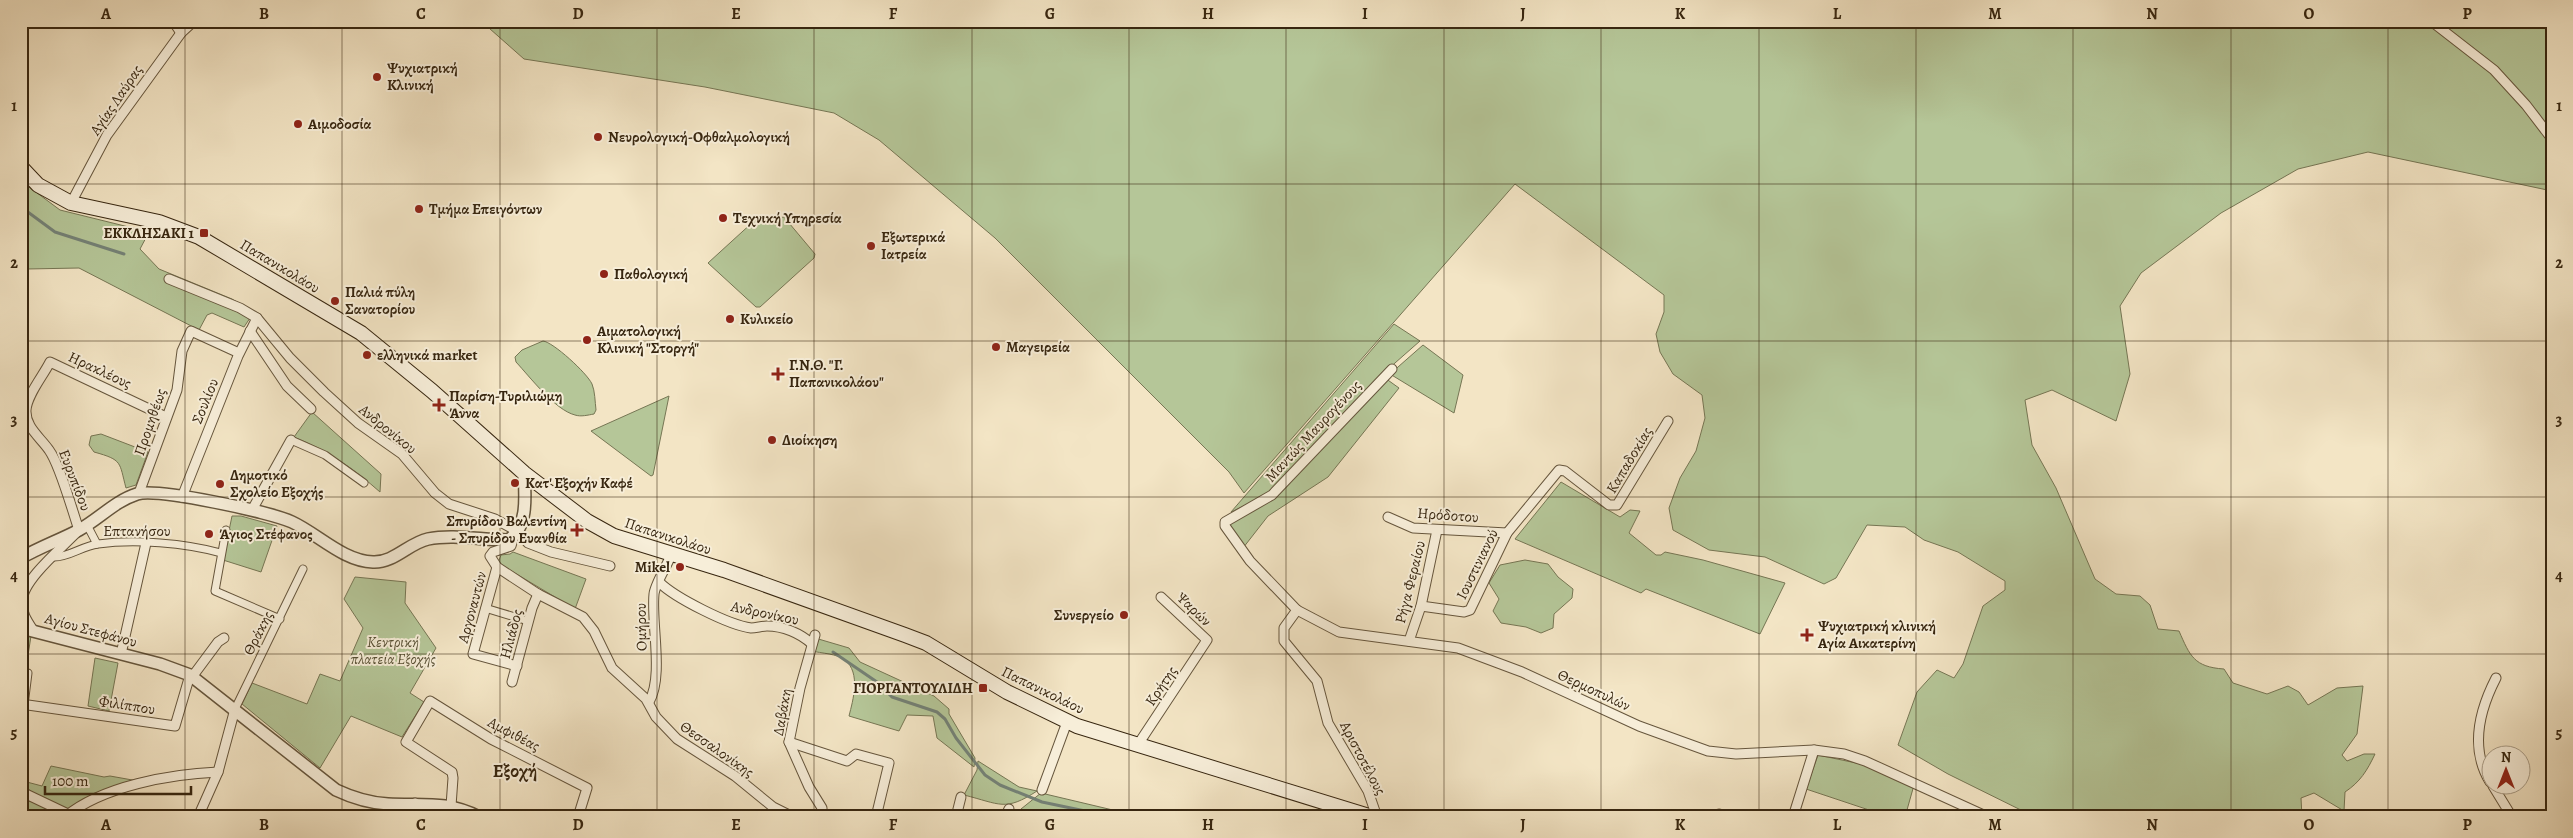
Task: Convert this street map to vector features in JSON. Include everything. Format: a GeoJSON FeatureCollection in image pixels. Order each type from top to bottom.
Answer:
{"type":"FeatureCollection","features":[{"type":"Feature","properties":{"kind":"main road","name":"Παπανικολάου"},"geometry":{"type":"LineString","coordinates":[[21,166],[38,185],[71,203],[109,209],[172,226],[199,237],[278,282],[360,333],[384,351],[524,473],[587,521],[625,540],[724,570],[926,643],[1007,692],[1067,722],[1137,746],[1372,817]]}},
{"type":"Feature","properties":{"kind":"street"},"geometry":{"type":"LineString","coordinates":[[173,21],[181,33]]}},
{"type":"Feature","properties":{"kind":"street","name":"Αγίας Λαύρας"},"geometry":{"type":"LineString","coordinates":[[71,203],[107,135],[181,33],[194,21]]}},
{"type":"Feature","properties":{"kind":"street"},"geometry":{"type":"LineString","coordinates":[[2431,21],[2494,70],[2526,104],[2552,139]]}},
{"type":"Feature","properties":{"kind":"street","name":"Ανδρονίκου"},"geometry":{"type":"LineString","coordinates":[[168,279],[240,308],[257,318],[290,358],[324,392],[358,423],[402,454],[435,493],[449,504],[495,519],[528,543],[551,552],[610,566]]}},
{"type":"Feature","properties":{"kind":"street","name":"Σουλίου"},"geometry":{"type":"LineString","coordinates":[[182,496],[239,353],[257,318]]}},
{"type":"Feature","properties":{"kind":"street","name":"Προμηθέως"},"geometry":{"type":"LineString","coordinates":[[139,493],[177,390],[182,351],[191,331],[239,353]]}},
{"type":"Feature","properties":{"kind":"street"},"geometry":{"type":"LineString","coordinates":[[250,331],[287,386],[311,409]]}},
{"type":"Feature","properties":{"kind":"street","name":"Ηρακλέους"},"geometry":{"type":"LineString","coordinates":[[50,362],[166,417]]}},
{"type":"Feature","properties":{"kind":"street","name":"Ευρυπίδου"},"geometry":{"type":"LineString","coordinates":[[50,362],[26,408],[26,419],[50,451],[83,527]]}},
{"type":"Feature","properties":{"kind":"street","name":"Μαντώς Μαυρογένους"},"geometry":{"type":"LineString","coordinates":[[1225,522],[1272,495],[1392,368]]}},
{"type":"Feature","properties":{"kind":"street","name":"Καπαδοκίας"},"geometry":{"type":"LineString","coordinates":[[1561,469],[1609,505],[1615,506],[1619,503],[1668,421]]}},
{"type":"Feature","properties":{"kind":"street"},"geometry":{"type":"LineString","coordinates":[[252,510],[290,440],[325,455],[364,483]]}},
{"type":"Feature","properties":{"kind":"street","name":"Ιουστινιανού"},"geometry":{"type":"LineString","coordinates":[[1421,606],[1464,612],[1470,610],[1507,532],[1561,469]]}},
{"type":"Feature","properties":{"kind":"street"},"geometry":{"type":"LineString","coordinates":[[498,567],[490,556],[493,552],[511,546],[523,517],[524,473]]}},
{"type":"Feature","properties":{"kind":"street"},"geometry":{"type":"LineString","coordinates":[[139,493],[182,496],[252,510],[292,522],[338,550],[373,562],[387,560],[412,544],[430,539],[508,540],[515,534]]}},
{"type":"Feature","properties":{"kind":"street","name":"Αγίου Στεφάνου"},"geometry":{"type":"LineString","coordinates":[[139,493],[83,527],[23,591],[23,611],[27,629],[160,664],[191,676],[336,790],[369,802],[451,806],[479,817]]}},
{"type":"Feature","properties":{"kind":"street","name":"Ηρόδοτου"},"geometry":{"type":"LineString","coordinates":[[1388,517],[1413,528],[1507,532]]}},
{"type":"Feature","properties":{"kind":"street","name":"Θερμοπυλών"},"geometry":{"type":"LineString","coordinates":[[1225,522],[1225,526],[1250,561],[1296,610],[1339,632],[1458,648],[1522,672],[1639,726],[1708,751],[1736,754],[1814,750],[1844,754],[1865,761],[1988,817]]}},
{"type":"Feature","properties":{"kind":"street"},"geometry":{"type":"LineString","coordinates":[[21,558],[83,527],[97,544]]}},
{"type":"Feature","properties":{"kind":"street"},"geometry":{"type":"LineString","coordinates":[[226,530],[214,591],[280,619]]}},
{"type":"Feature","properties":{"kind":"street","name":"Ρήγα Φεραίου"},"geometry":{"type":"LineString","coordinates":[[1409,641],[1421,606],[1437,530]]}},
{"type":"Feature","properties":{"kind":"street"},"geometry":{"type":"LineString","coordinates":[[121,654],[146,543]]}},
{"type":"Feature","properties":{"kind":"street","name":"Επτανήσου"},"geometry":{"type":"LineString","coordinates":[[54,557],[63,557],[97,544],[179,544],[221,553]]}},
{"type":"Feature","properties":{"kind":"street","name":"Ομήρου"},"geometry":{"type":"LineString","coordinates":[[649,702],[653,694],[655,679],[654,599],[671,555]]}},
{"type":"Feature","properties":{"kind":"street","name":"Θεσσαλονίκης"},"geometry":{"type":"LineString","coordinates":[[498,567],[538,594],[583,618],[594,631],[612,668],[649,702],[656,717],[677,739],[735,776],[773,807],[793,817]]}},
{"type":"Feature","properties":{"kind":"street","name":"Αργοναυτών"},"geometry":{"type":"LineString","coordinates":[[498,567],[473,654],[517,666]]}},
{"type":"Feature","properties":{"kind":"street","name":"Θράκης"},"geometry":{"type":"LineString","coordinates":[[235,709],[303,569]]}},
{"type":"Feature","properties":{"kind":"street","name":"Ανδρονίκου"},"geometry":{"type":"LineString","coordinates":[[659,582],[668,590],[729,622],[753,628],[768,626],[784,629],[814,640]]}},
{"type":"Feature","properties":{"kind":"street","name":"Ηλιάδος"},"geometry":{"type":"LineString","coordinates":[[512,682],[528,621],[538,594]]}},
{"type":"Feature","properties":{"kind":"street","name":"Ψαρών"},"geometry":{"type":"LineString","coordinates":[[1161,596],[1207,640]]}},
{"type":"Feature","properties":{"kind":"street"},"geometry":{"type":"LineString","coordinates":[[485,608],[528,621]]}},
{"type":"Feature","properties":{"kind":"street","name":"Αριστοτέλους"},"geometry":{"type":"LineString","coordinates":[[1296,610],[1284,628],[1284,641],[1317,682],[1328,723],[1368,791],[1376,817]]}},
{"type":"Feature","properties":{"kind":"street"},"geometry":{"type":"LineString","coordinates":[[191,676],[218,642],[224,638]]}},
{"type":"Feature","properties":{"kind":"street","name":"Δαβάκη"},"geometry":{"type":"LineString","coordinates":[[814,640],[797,700],[789,742],[809,787],[822,808],[822,817]]}},
{"type":"Feature","properties":{"kind":"street","name":"Κρήτης"},"geometry":{"type":"LineString","coordinates":[[1137,746],[1207,640]]}},
{"type":"Feature","properties":{"kind":"street"},"geometry":{"type":"LineString","coordinates":[[22,704],[28,673]]}},
{"type":"Feature","properties":{"kind":"street","name":"Φιλίππου"},"geometry":{"type":"LineString","coordinates":[[22,704],[176,726],[191,676]]}},
{"type":"Feature","properties":{"kind":"street"},"geometry":{"type":"LineString","coordinates":[[2480,754],[2477,738],[2486,696],[2496,678]]}},
{"type":"Feature","properties":{"kind":"street","name":"Αμφιθέας"},"geometry":{"type":"LineString","coordinates":[[451,806],[452,772],[406,742],[430,701],[491,739],[587,788],[578,817]]}},
{"type":"Feature","properties":{"kind":"street"},"geometry":{"type":"LineString","coordinates":[[198,817],[218,772],[235,709]]}},
{"type":"Feature","properties":{"kind":"street"},"geometry":{"type":"LineString","coordinates":[[1042,790],[1067,722]]}},
{"type":"Feature","properties":{"kind":"street"},"geometry":{"type":"LineString","coordinates":[[789,742],[848,762],[856,754],[889,763],[876,817]]}},
{"type":"Feature","properties":{"kind":"street"},"geometry":{"type":"LineString","coordinates":[[1793,817],[1814,750]]}},
{"type":"Feature","properties":{"kind":"street"},"geometry":{"type":"LineString","coordinates":[[21,809],[24,793],[66,815],[98,798],[141,782],[186,774],[218,772]]}},
{"type":"Feature","properties":{"kind":"street"},"geometry":{"type":"LineString","coordinates":[[2498,796],[2512,817]]}},
{"type":"Feature","properties":{"kind":"street"},"geometry":{"type":"LineString","coordinates":[[956,817],[961,797]]}},
{"type":"Feature","properties":{"kind":"street"},"geometry":{"type":"LineString","coordinates":[[413,817],[415,803]]}},
{"type":"Feature","properties":{"kind":"street"},"geometry":{"type":"LineString","coordinates":[[1719,814],[1728,817]]}},
{"type":"Feature","properties":{"kind":"green space"},"geometry":{"type":"Polygon","coordinates":[[[481,21],[2552,21],[2552,191],[2368,152],[2298,169],[2221,213],[2141,273],[2120,306],[2130,374],[2116,421],[2052,390],[2025,400],[2032,445],[2056,488],[2095,579],[2116,594],[2140,596],[2150,605],[2158,629],[2179,631],[2194,659],[2206,666],[2224,669],[2233,683],[2267,694],[2288,686],[2299,692],[2308,705],[2337,688],[2363,686],[2357,734],[2342,755],[2347,761],[2364,754],[2375,754],[2363,776],[2345,792],[2344,811],[2314,793],[2301,798],[2302,817],[2127,817],[2101,813],[2084,817],[2035,817],[1948,774],[1898,745],[1917,692],[1937,670],[1954,678],[1963,664],[1983,606],[2005,590],[2005,581],[1958,552],[1924,540],[1905,527],[1867,525],[1836,578],[1824,584],[1765,557],[1709,550],[1673,530],[1669,508],[1680,478],[1696,451],[1705,418],[1702,395],[1673,374],[1660,352],[1656,334],[1664,312],[1664,295],[1515,184],[1244,493],[1229,472],[995,238],[879,140],[834,113],[705,87],[524,59],[481,21]]]}},
{"type":"Feature","properties":{"kind":"green space"},"geometry":{"type":"Polygon","coordinates":[[[21,181],[60,210],[149,232],[140,249],[159,269],[232,299],[254,312],[244,327],[212,313],[207,315],[199,330],[79,268],[27,269],[21,276],[21,181]]]}},
{"type":"Feature","properties":{"kind":"green space"},"geometry":{"type":"Polygon","coordinates":[[[784,217],[815,254],[814,258],[760,307],[756,307],[708,263],[754,221],[784,217]]]}},
{"type":"Feature","properties":{"kind":"green space"},"geometry":{"type":"Polygon","coordinates":[[[1394,324],[1420,341],[1387,370],[1271,493],[1231,512],[1394,324]]]}},
{"type":"Feature","properties":{"kind":"green space"},"geometry":{"type":"Polygon","coordinates":[[[543,341],[562,352],[589,379],[594,393],[596,410],[594,414],[577,416],[559,407],[516,362],[515,357],[522,350],[543,341]]]}},
{"type":"Feature","properties":{"kind":"green space"},"geometry":{"type":"Polygon","coordinates":[[[1423,345],[1463,375],[1454,413],[1390,374],[1423,345]]]}},
{"type":"Feature","properties":{"kind":"green space"},"geometry":{"type":"Polygon","coordinates":[[[1385,378],[1399,388],[1328,477],[1268,516],[1243,548],[1228,524],[1274,498],[1385,378]]]}},
{"type":"Feature","properties":{"kind":"green space"},"geometry":{"type":"Polygon","coordinates":[[[669,396],[653,475],[651,476],[591,431],[669,396]]]}},
{"type":"Feature","properties":{"kind":"green space"},"geometry":{"type":"Polygon","coordinates":[[[312,412],[381,474],[380,492],[340,461],[294,437],[312,412]]]}},
{"type":"Feature","properties":{"kind":"green space"},"geometry":{"type":"Polygon","coordinates":[[[101,434],[148,452],[136,485],[126,488],[118,463],[110,457],[94,452],[89,445],[91,436],[101,434]]]}},
{"type":"Feature","properties":{"kind":"green space"},"geometry":{"type":"Polygon","coordinates":[[[1561,482],[1620,517],[1630,510],[1640,511],[1629,533],[1656,555],[1661,555],[1665,552],[1703,560],[1785,583],[1760,634],[1646,589],[1641,593],[1515,539],[1561,482]]]}},
{"type":"Feature","properties":{"kind":"green space"},"geometry":{"type":"Polygon","coordinates":[[[232,516],[241,516],[277,526],[261,572],[223,560],[232,516]]]}},
{"type":"Feature","properties":{"kind":"green space"},"geometry":{"type":"Polygon","coordinates":[[[513,552],[586,579],[575,609],[498,563],[501,555],[513,552]]]}},
{"type":"Feature","properties":{"kind":"green space"},"geometry":{"type":"Polygon","coordinates":[[[1525,560],[1548,564],[1558,577],[1573,589],[1572,598],[1554,614],[1553,628],[1541,633],[1526,627],[1501,623],[1493,611],[1499,599],[1489,583],[1500,565],[1525,560]]]}},
{"type":"Feature","properties":{"kind":"green space","name":"Κεντρική πλατεία Εξοχής"},"geometry":{"type":"Polygon","coordinates":[[[355,577],[406,582],[405,603],[436,648],[410,693],[424,702],[402,737],[351,716],[320,768],[242,704],[252,683],[307,704],[320,674],[340,681],[363,628],[344,599],[355,577]]]}},
{"type":"Feature","properties":{"kind":"green space"},"geometry":{"type":"Polygon","coordinates":[[[21,634],[31,636],[22,694],[21,694],[21,634]]]}},
{"type":"Feature","properties":{"kind":"green space"},"geometry":{"type":"Polygon","coordinates":[[[815,638],[849,648],[860,662],[934,696],[949,709],[949,714],[975,758],[974,767],[937,738],[933,716],[907,715],[899,731],[849,716],[854,687],[853,672],[850,665],[842,658],[834,655],[811,651],[815,638]]]}},
{"type":"Feature","properties":{"kind":"green space"},"geometry":{"type":"Polygon","coordinates":[[[95,658],[118,663],[109,711],[88,706],[95,658]]]}},
{"type":"Feature","properties":{"kind":"green space"},"geometry":{"type":"Polygon","coordinates":[[[1818,755],[1861,764],[1914,785],[1905,817],[1890,817],[1806,789],[1818,755]]]}},
{"type":"Feature","properties":{"kind":"green space"},"geometry":{"type":"Polygon","coordinates":[[[978,761],[1019,787],[1037,791],[1026,798],[1009,804],[994,803],[964,795],[977,770],[978,761]]]}},
{"type":"Feature","properties":{"kind":"green space"},"geometry":{"type":"Polygon","coordinates":[[[51,766],[104,777],[110,776],[138,781],[67,812],[21,791],[23,781],[42,786],[51,766]]]}},
{"type":"Feature","properties":{"kind":"green space"},"geometry":{"type":"Polygon","coordinates":[[[1041,793],[1117,811],[1129,817],[1041,817],[1021,809],[1041,793]]]}},
{"type":"Feature","properties":{"kind":"green space"},"geometry":{"type":"Polygon","coordinates":[[[28,796],[64,814],[61,817],[21,817],[28,796]]]}},
{"type":"Feature","properties":{"kind":"waterway"},"geometry":{"type":"LineString","coordinates":[[21,207],[55,232],[124,254]]}},
{"type":"Feature","properties":{"kind":"waterway"},"geometry":{"type":"LineString","coordinates":[[833,652],[877,682],[892,697],[937,712],[945,719],[956,738],[985,775],[1000,785],[1042,802],[1114,817]]}},
{"type":"Feature","properties":{"kind":"place","name":"Ψυχιατρική Κλινική"},"geometry":{"type":"Point","coordinates":[377,77]}},
{"type":"Feature","properties":{"kind":"place","name":"Αιμοδοσία"},"geometry":{"type":"Point","coordinates":[298,124]}},
{"type":"Feature","properties":{"kind":"place","name":"Νευρολογική-Οφθαλμολογική"},"geometry":{"type":"Point","coordinates":[598,137]}},
{"type":"Feature","properties":{"kind":"place","name":"Τμήμα Επειγόντων"},"geometry":{"type":"Point","coordinates":[419,209]}},
{"type":"Feature","properties":{"kind":"place","name":"Τεχνική Υπηρεσία"},"geometry":{"type":"Point","coordinates":[723,218]}},
{"type":"Feature","properties":{"kind":"place","name":"ΕΚΚΛΗΣΑΚΙ 1"},"geometry":{"type":"Point","coordinates":[204,233]}},
{"type":"Feature","properties":{"kind":"place","name":"Εξωτερικά Ιατρεία"},"geometry":{"type":"Point","coordinates":[871,246]}},
{"type":"Feature","properties":{"kind":"place","name":"Παθολογική"},"geometry":{"type":"Point","coordinates":[604,274]}},
{"type":"Feature","properties":{"kind":"place","name":"Παλιά πύλη Σανατορίου"},"geometry":{"type":"Point","coordinates":[335,301]}},
{"type":"Feature","properties":{"kind":"place","name":"Κυλικείο"},"geometry":{"type":"Point","coordinates":[730,319]}},
{"type":"Feature","properties":{"kind":"place","name":"Αιματολογική Κλινική \"Στοργή\""},"geometry":{"type":"Point","coordinates":[587,340]}},
{"type":"Feature","properties":{"kind":"place","name":"Μαγειρεία"},"geometry":{"type":"Point","coordinates":[996,347]}},
{"type":"Feature","properties":{"kind":"place","name":"ελληνικά market"},"geometry":{"type":"Point","coordinates":[367,355]}},
{"type":"Feature","properties":{"kind":"place","name":"Γ.Ν.Θ. \"Γ. Παπανικολάου\""},"geometry":{"type":"Point","coordinates":[778,374]}},
{"type":"Feature","properties":{"kind":"place","name":"Παρίση-Τυριλιώμη Άννα"},"geometry":{"type":"Point","coordinates":[439,405]}},
{"type":"Feature","properties":{"kind":"place","name":"Διοίκηση"},"geometry":{"type":"Point","coordinates":[772,440]}},
{"type":"Feature","properties":{"kind":"place","name":"Κατ' Εξοχήν Καφέ"},"geometry":{"type":"Point","coordinates":[515,483]}},
{"type":"Feature","properties":{"kind":"place","name":"Δημοτικό Σχολείο Εξοχής"},"geometry":{"type":"Point","coordinates":[220,484]}},
{"type":"Feature","properties":{"kind":"place","name":"Σπυρίδου Βαλεντίνη - Σπυρίδου Ευανθία"},"geometry":{"type":"Point","coordinates":[577,530]}},
{"type":"Feature","properties":{"kind":"place","name":"Άγιος Στέφανος"},"geometry":{"type":"Point","coordinates":[209,534]}},
{"type":"Feature","properties":{"kind":"place","name":"Mikel"},"geometry":{"type":"Point","coordinates":[680,567]}},
{"type":"Feature","properties":{"kind":"place","name":"Συνεργείο"},"geometry":{"type":"Point","coordinates":[1124,615]}},
{"type":"Feature","properties":{"kind":"place","name":"Ψυχιατρική κλινική Αγία Αικατερίνη"},"geometry":{"type":"Point","coordinates":[1807,635]}},
{"type":"Feature","properties":{"kind":"place","name":"ΓΙΟΡΓΑΝΤΟΥΛΙΔΗ"},"geometry":{"type":"Point","coordinates":[983,688]}},
{"type":"Feature","properties":{"kind":"district","name":"Εξοχή"},"geometry":{"type":"Point","coordinates":[515,771]}}]}
